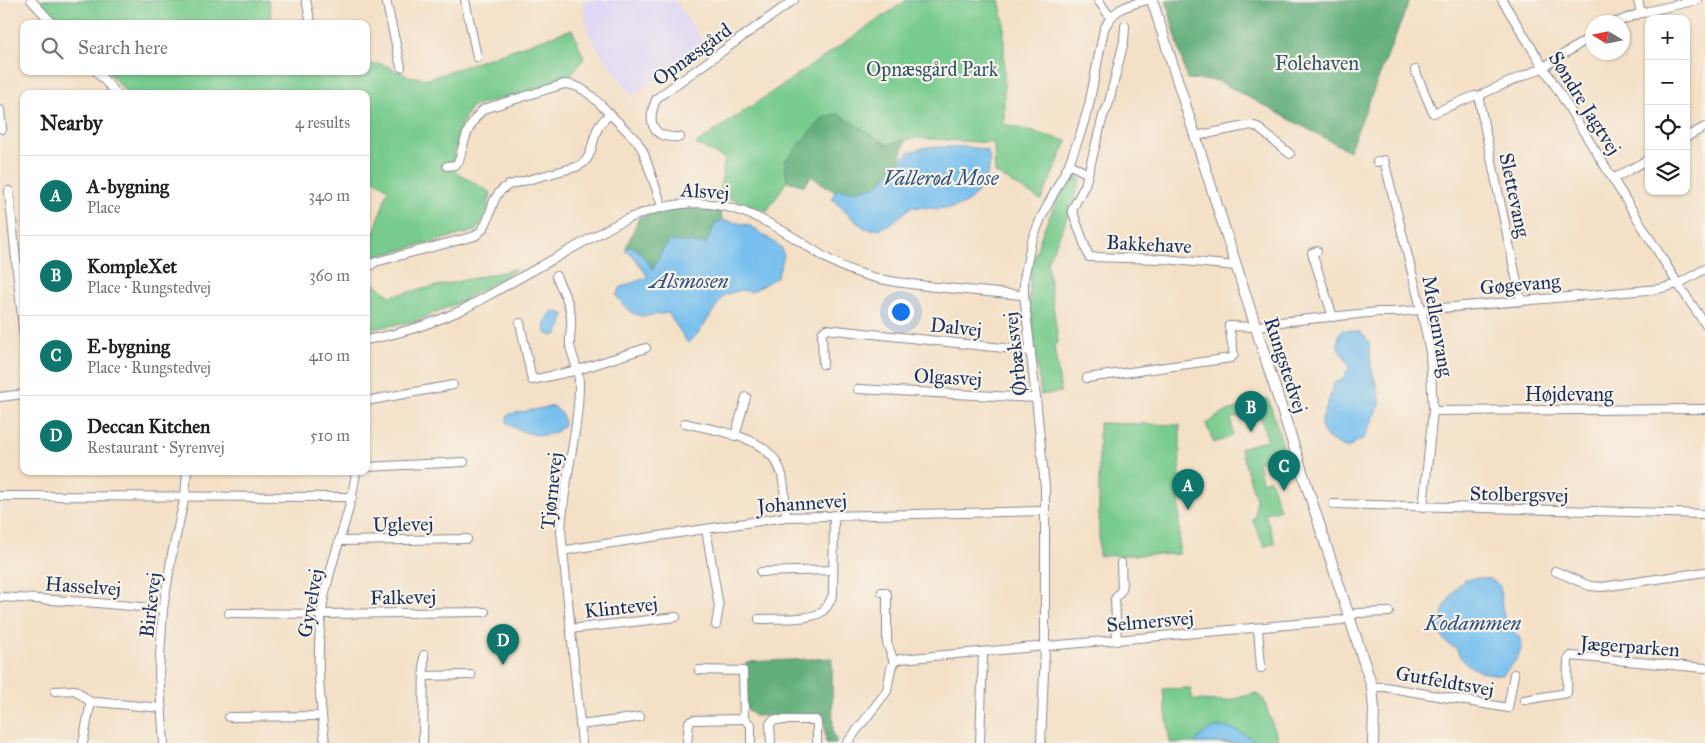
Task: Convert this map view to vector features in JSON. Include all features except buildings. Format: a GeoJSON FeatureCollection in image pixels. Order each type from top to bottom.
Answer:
{"type":"FeatureCollection","features":[{"type":"Feature","properties":{"kind":"main road","name":"Rungstedvej"},"geometry":{"type":"LineString","coordinates":[[1152,0],[1255,327],[1372,687],[1374,709],[1373,743]]}},
{"type":"Feature","properties":{"kind":"street"},"geometry":{"type":"LineString","coordinates":[[31,0],[48,20]]}},
{"type":"Feature","properties":{"kind":"street"},"geometry":{"type":"LineString","coordinates":[[306,0],[310,20]]}},
{"type":"Feature","properties":{"kind":"street"},"geometry":{"type":"LineString","coordinates":[[386,0],[401,67]]}},
{"type":"Feature","properties":{"kind":"street"},"geometry":{"type":"LineString","coordinates":[[465,0],[477,57]]}},
{"type":"Feature","properties":{"kind":"street","name":"Opnæsgård"},"geometry":{"type":"LineString","coordinates":[[680,137],[669,138],[655,128],[650,118],[657,98],[794,0]]}},
{"type":"Feature","properties":{"kind":"street"},"geometry":{"type":"LineString","coordinates":[[1098,0],[1110,17],[1127,6],[1147,0]]}},
{"type":"Feature","properties":{"kind":"street","name":"Søndre Jagtvej"},"geometry":{"type":"LineString","coordinates":[[1502,0],[1678,284],[1705,324]]}},
{"type":"Feature","properties":{"kind":"street"},"geometry":{"type":"LineString","coordinates":[[1638,0],[1641,13]]}},
{"type":"Feature","properties":{"kind":"street"},"geometry":{"type":"LineString","coordinates":[[1630,17],[1697,0]]}},
{"type":"Feature","properties":{"kind":"street","name":"Ørbæksvej"},"geometry":{"type":"LineString","coordinates":[[1041,743],[1045,648],[1045,511],[1043,462],[1024,295],[1026,264],[1031,243],[1041,218],[1069,164],[1089,105],[1104,28],[1110,17]]}},
{"type":"Feature","properties":{"kind":"street","name":"Bakkehave"},"geometry":{"type":"LineString","coordinates":[[1125,26],[1124,41],[1108,106],[1085,185],[1072,210],[1090,257],[1164,259],[1236,266]]}},
{"type":"Feature","properties":{"kind":"street"},"geometry":{"type":"LineString","coordinates":[[1415,70],[1433,113],[1474,96],[1480,97],[1484,93],[1544,67],[1585,41]]}},
{"type":"Feature","properties":{"kind":"street"},"geometry":{"type":"LineString","coordinates":[[100,75],[113,90]]}},
{"type":"Feature","properties":{"kind":"street"},"geometry":{"type":"LineString","coordinates":[[447,166],[459,161],[470,125],[484,109],[564,84],[573,84],[582,88],[637,141],[643,151],[662,206]]}},
{"type":"Feature","properties":{"kind":"street","name":"Slettevang"},"geometry":{"type":"LineString","coordinates":[[1480,97],[1480,105],[1520,301]]}},
{"type":"Feature","properties":{"kind":"street"},"geometry":{"type":"LineString","coordinates":[[0,110],[2,129]]}},
{"type":"Feature","properties":{"kind":"street"},"geometry":{"type":"LineString","coordinates":[[370,266],[374,262],[475,236],[482,231],[488,222],[492,201],[502,188],[584,163],[591,153],[598,128],[610,114]]}},
{"type":"Feature","properties":{"kind":"street"},"geometry":{"type":"LineString","coordinates":[[1196,136],[1250,125],[1257,127],[1290,154]]}},
{"type":"Feature","properties":{"kind":"street"},"geometry":{"type":"LineString","coordinates":[[1690,135],[1705,127]]}},
{"type":"Feature","properties":{"kind":"street","name":"Mellemvang"},"geometry":{"type":"LineString","coordinates":[[1377,162],[1384,160],[1430,352],[1433,411],[1432,435],[1423,508]]}},
{"type":"Feature","properties":{"kind":"street"},"geometry":{"type":"LineString","coordinates":[[1613,179],[1645,161]]}},
{"type":"Feature","properties":{"kind":"street"},"geometry":{"type":"LineString","coordinates":[[1069,164],[1088,174]]}},
{"type":"Feature","properties":{"kind":"street"},"geometry":{"type":"LineString","coordinates":[[9,191],[20,299]]}},
{"type":"Feature","properties":{"kind":"street","name":"Alsvej"},"geometry":{"type":"LineString","coordinates":[[370,339],[392,336],[444,319],[618,223],[637,214],[662,206],[685,203],[726,206],[746,212],[772,224],[844,268],[878,279],[1024,295]]}},
{"type":"Feature","properties":{"kind":"street"},"geometry":{"type":"LineString","coordinates":[[1317,251],[1312,253],[1333,317]]}},
{"type":"Feature","properties":{"kind":"street","name":"Gøgevang"},"geometry":{"type":"LineString","coordinates":[[1087,378],[1232,358],[1234,355],[1229,326],[1255,327],[1280,322],[1657,289],[1678,284],[1705,269]]}},
{"type":"Feature","properties":{"kind":"street","name":"Tjørnevej"},"geometry":{"type":"LineString","coordinates":[[556,276],[569,306],[571,319],[570,344],[578,370],[579,382],[577,411],[562,511],[561,532],[582,743]]}},
{"type":"Feature","properties":{"kind":"street"},"geometry":{"type":"LineString","coordinates":[[520,323],[532,380],[578,370],[646,348]]}},
{"type":"Feature","properties":{"kind":"street","name":"Dalvej"},"geometry":{"type":"LineString","coordinates":[[823,364],[822,333],[826,329],[1031,351]]}},
{"type":"Feature","properties":{"kind":"street"},"geometry":{"type":"LineString","coordinates":[[370,400],[453,385]]}},
{"type":"Feature","properties":{"kind":"street","name":"Olgasvej"},"geometry":{"type":"LineString","coordinates":[[858,389],[1036,398]]}},
{"type":"Feature","properties":{"kind":"street"},"geometry":{"type":"LineString","coordinates":[[0,398],[20,395]]}},
{"type":"Feature","properties":{"kind":"street"},"geometry":{"type":"LineString","coordinates":[[736,436],[746,397]]}},
{"type":"Feature","properties":{"kind":"street","name":"Højdevang"},"geometry":{"type":"LineString","coordinates":[[1433,411],[1705,409]]}},
{"type":"Feature","properties":{"kind":"street"},"geometry":{"type":"LineString","coordinates":[[685,423],[757,443],[770,453],[782,476],[786,517]]}},
{"type":"Feature","properties":{"kind":"street"},"geometry":{"type":"LineString","coordinates":[[370,467],[464,462]]}},
{"type":"Feature","properties":{"kind":"street","name":"Birkevej"},"geometry":{"type":"LineString","coordinates":[[164,743],[159,673],[163,609],[172,554],[185,496],[187,475]]}},
{"type":"Feature","properties":{"kind":"street","name":"Gyvelvej"},"geometry":{"type":"LineString","coordinates":[[325,743],[318,662],[322,614],[328,579],[352,498],[355,475]]}},
{"type":"Feature","properties":{"kind":"street"},"geometry":{"type":"LineString","coordinates":[[0,496],[352,498]]}},
{"type":"Feature","properties":{"kind":"street","name":"Stolbergsvej"},"geometry":{"type":"LineString","coordinates":[[1333,504],[1423,508],[1705,514]]}},
{"type":"Feature","properties":{"kind":"street","name":"Johannevej"},"geometry":{"type":"LineString","coordinates":[[563,551],[786,517],[1045,511]]}},
{"type":"Feature","properties":{"kind":"street"},"geometry":{"type":"LineString","coordinates":[[759,619],[811,617],[822,612],[829,603],[834,594],[834,515]]}},
{"type":"Feature","properties":{"kind":"street"},"geometry":{"type":"LineString","coordinates":[[706,529],[719,607],[716,625]]}},
{"type":"Feature","properties":{"kind":"street","name":"Uglevej"},"geometry":{"type":"LineString","coordinates":[[340,541],[467,539]]}},
{"type":"Feature","properties":{"kind":"street"},"geometry":{"type":"LineString","coordinates":[[1117,640],[1115,599],[1122,589],[1120,563]]}},
{"type":"Feature","properties":{"kind":"street"},"geometry":{"type":"LineString","coordinates":[[761,572],[833,570]]}},
{"type":"Feature","properties":{"kind":"street"},"geometry":{"type":"LineString","coordinates":[[1555,571],[1590,586],[1602,587],[1705,572]]}},
{"type":"Feature","properties":{"kind":"street"},"geometry":{"type":"LineString","coordinates":[[847,743],[887,691],[891,668],[894,662],[887,643],[887,594],[882,592]]}},
{"type":"Feature","properties":{"kind":"street","name":"Hasselvej"},"geometry":{"type":"LineString","coordinates":[[0,597],[163,609]]}},
{"type":"Feature","properties":{"kind":"street","name":"Falkevej"},"geometry":{"type":"LineString","coordinates":[[229,613],[485,612]]}},
{"type":"Feature","properties":{"kind":"street","name":"Selmersvej"},"geometry":{"type":"LineString","coordinates":[[894,662],[983,652],[1045,648],[1342,620],[1350,618],[1357,613],[1389,612]]}},
{"type":"Feature","properties":{"kind":"street","name":"Klintevej"},"geometry":{"type":"LineString","coordinates":[[570,629],[676,618]]}},
{"type":"Feature","properties":{"kind":"street"},"geometry":{"type":"LineString","coordinates":[[1258,628],[1261,668]]}},
{"type":"Feature","properties":{"kind":"street"},"geometry":{"type":"LineString","coordinates":[[980,743],[983,652]]}},
{"type":"Feature","properties":{"kind":"street"},"geometry":{"type":"LineString","coordinates":[[424,655],[424,743]]}},
{"type":"Feature","properties":{"kind":"street","name":"Jægerparken"},"geometry":{"type":"LineString","coordinates":[[1524,700],[1566,693],[1568,660],[1571,656],[1705,668]]}},
{"type":"Feature","properties":{"kind":"street"},"geometry":{"type":"LineString","coordinates":[[699,670],[743,671],[744,719],[751,726],[751,743]]}},
{"type":"Feature","properties":{"kind":"street","name":"Gutfeldtsvej"},"geometry":{"type":"LineString","coordinates":[[1372,687],[1385,687],[1508,708],[1514,674]]}},
{"type":"Feature","properties":{"kind":"street"},"geometry":{"type":"LineString","coordinates":[[424,676],[471,676]]}},
{"type":"Feature","properties":{"kind":"street"},"geometry":{"type":"LineString","coordinates":[[55,691],[75,690],[92,703],[162,708]]}},
{"type":"Feature","properties":{"kind":"street"},"geometry":{"type":"LineString","coordinates":[[83,743],[92,703]]}},
{"type":"Feature","properties":{"kind":"street"},"geometry":{"type":"LineString","coordinates":[[229,717],[322,716]]}},
{"type":"Feature","properties":{"kind":"street"},"geometry":{"type":"LineString","coordinates":[[580,725],[640,717]]}},
{"type":"Feature","properties":{"kind":"street"},"geometry":{"type":"LineString","coordinates":[[687,743],[689,722],[693,720],[744,719]]}},
{"type":"Feature","properties":{"kind":"street"},"geometry":{"type":"LineString","coordinates":[[771,743],[770,724],[774,720],[816,720],[818,723],[817,743]]}},
{"type":"Feature","properties":{"kind":"shaded area"},"geometry":{"type":"Polygon","coordinates":[[[582,0],[675,0],[706,45],[633,96],[589,36],[582,0]]]}},
{"type":"Feature","properties":{"kind":"green space"},"geometry":{"type":"Polygon","coordinates":[[[39,0],[268,0],[272,20],[58,20],[39,0]]]}},
{"type":"Feature","properties":{"kind":"green space","name":"Opnæsgård Park"},"geometry":{"type":"Polygon","coordinates":[[[907,0],[999,0],[1004,22],[1004,124],[1067,141],[1041,200],[995,173],[994,143],[915,138],[888,145],[839,115],[785,161],[787,181],[767,211],[719,195],[725,159],[696,144],[907,0]]]}},
{"type":"Feature","properties":{"kind":"green space","name":"Folehaven"},"geometry":{"type":"Polygon","coordinates":[[[1166,0],[1410,0],[1349,151],[1218,81],[1187,79],[1166,0]]]}},
{"type":"Feature","properties":{"kind":"green space"},"geometry":{"type":"Polygon","coordinates":[[[572,29],[584,58],[567,80],[471,107],[461,124],[451,169],[491,193],[484,220],[475,231],[370,258],[370,246],[388,189],[370,177],[370,90],[124,90],[111,75],[370,75],[370,65],[382,64],[408,76],[428,79],[572,29]]]}},
{"type":"Feature","properties":{"kind":"green space"},"geometry":{"type":"Polygon","coordinates":[[[839,114],[887,145],[905,140],[900,162],[876,187],[852,191],[840,189],[835,192],[811,176],[805,186],[787,181],[785,161],[825,116],[839,114]]]}},
{"type":"Feature","properties":{"kind":"green space"},"geometry":{"type":"Polygon","coordinates":[[[1071,172],[1081,179],[1063,228],[1047,262],[1058,341],[1054,346],[1061,392],[1041,395],[1029,299],[1031,268],[1044,228],[1071,172]]]}},
{"type":"Feature","properties":{"kind":"green space"},"geometry":{"type":"Polygon","coordinates":[[[681,208],[721,212],[722,220],[715,224],[706,244],[664,247],[653,270],[637,250],[629,247],[626,248],[639,217],[681,208]]]}},
{"type":"Feature","properties":{"kind":"green space"},"geometry":{"type":"Polygon","coordinates":[[[516,269],[464,300],[416,321],[370,329],[370,279],[390,296],[516,269]]]}},
{"type":"Feature","properties":{"kind":"green space"},"geometry":{"type":"Polygon","coordinates":[[[1268,398],[1285,452],[1258,462],[1262,482],[1270,479],[1280,509],[1265,514],[1275,543],[1264,547],[1252,519],[1255,518],[1256,499],[1240,448],[1267,440],[1260,413],[1231,418],[1233,436],[1214,443],[1206,424],[1222,413],[1268,398]]]}},
{"type":"Feature","properties":{"kind":"green space"},"geometry":{"type":"Polygon","coordinates":[[[1099,423],[1180,425],[1179,554],[1099,556],[1099,423]]]}},
{"type":"Feature","properties":{"kind":"green space"},"geometry":{"type":"Polygon","coordinates":[[[832,658],[833,733],[837,743],[826,743],[824,715],[754,716],[747,709],[746,662],[832,658]]]}},
{"type":"Feature","properties":{"kind":"green space"},"geometry":{"type":"Polygon","coordinates":[[[1190,688],[1193,700],[1227,701],[1256,693],[1263,698],[1278,740],[1282,743],[1170,743],[1163,689],[1190,688]]]}},
{"type":"Feature","properties":{"kind":"water","name":"Vallerød Mose"},"geometry":{"type":"Polygon","coordinates":[[[926,147],[969,147],[987,150],[990,162],[988,173],[978,192],[971,200],[963,205],[954,207],[911,207],[890,224],[878,229],[872,229],[862,226],[832,199],[835,192],[839,189],[852,191],[876,187],[909,152],[926,147]]]}},
{"type":"Feature","properties":{"kind":"water","name":"Alsmosen"},"geometry":{"type":"Polygon","coordinates":[[[722,220],[749,225],[781,247],[784,256],[777,277],[751,292],[741,290],[724,295],[700,331],[688,343],[668,313],[651,316],[638,315],[622,303],[616,295],[621,287],[648,277],[632,254],[626,252],[626,248],[637,249],[653,269],[664,247],[671,241],[706,244],[715,224],[722,220]]]}},
{"type":"Feature","properties":{"kind":"water"},"geometry":{"type":"Polygon","coordinates":[[[552,311],[564,314],[562,325],[557,334],[552,336],[546,333],[544,325],[552,311]]]}},
{"type":"Feature","properties":{"kind":"water"},"geometry":{"type":"Polygon","coordinates":[[[1343,330],[1360,332],[1369,341],[1371,367],[1381,402],[1364,438],[1347,448],[1334,442],[1327,436],[1321,423],[1335,382],[1342,380],[1349,368],[1338,345],[1340,332],[1343,330]]]}},
{"type":"Feature","properties":{"kind":"water"},"geometry":{"type":"Polygon","coordinates":[[[554,406],[562,414],[564,424],[553,433],[537,435],[507,423],[507,418],[510,414],[554,406]]]}},
{"type":"Feature","properties":{"kind":"water","name":"Kodammen"},"geometry":{"type":"Polygon","coordinates":[[[1465,579],[1490,579],[1500,586],[1505,620],[1520,639],[1521,649],[1519,654],[1513,664],[1502,675],[1481,672],[1472,668],[1461,658],[1456,649],[1445,641],[1441,633],[1441,616],[1449,599],[1465,579]]]}},
{"type":"Feature","properties":{"kind":"water"},"geometry":{"type":"Polygon","coordinates":[[[1221,727],[1241,732],[1258,743],[1195,743],[1206,732],[1221,727]]]}},
{"type":"Feature","properties":{"kind":"place","name":"KompleXet"},"geometry":{"type":"Point","coordinates":[1251,432]}},
{"type":"Feature","properties":{"kind":"place","name":"E-bygning"},"geometry":{"type":"Point","coordinates":[1284,491]}},
{"type":"Feature","properties":{"kind":"place","name":"A-bygning"},"geometry":{"type":"Point","coordinates":[1188,510]}},
{"type":"Feature","properties":{"kind":"place","name":"Deccan Kitchen"},"geometry":{"type":"Point","coordinates":[503,665]}}]}
